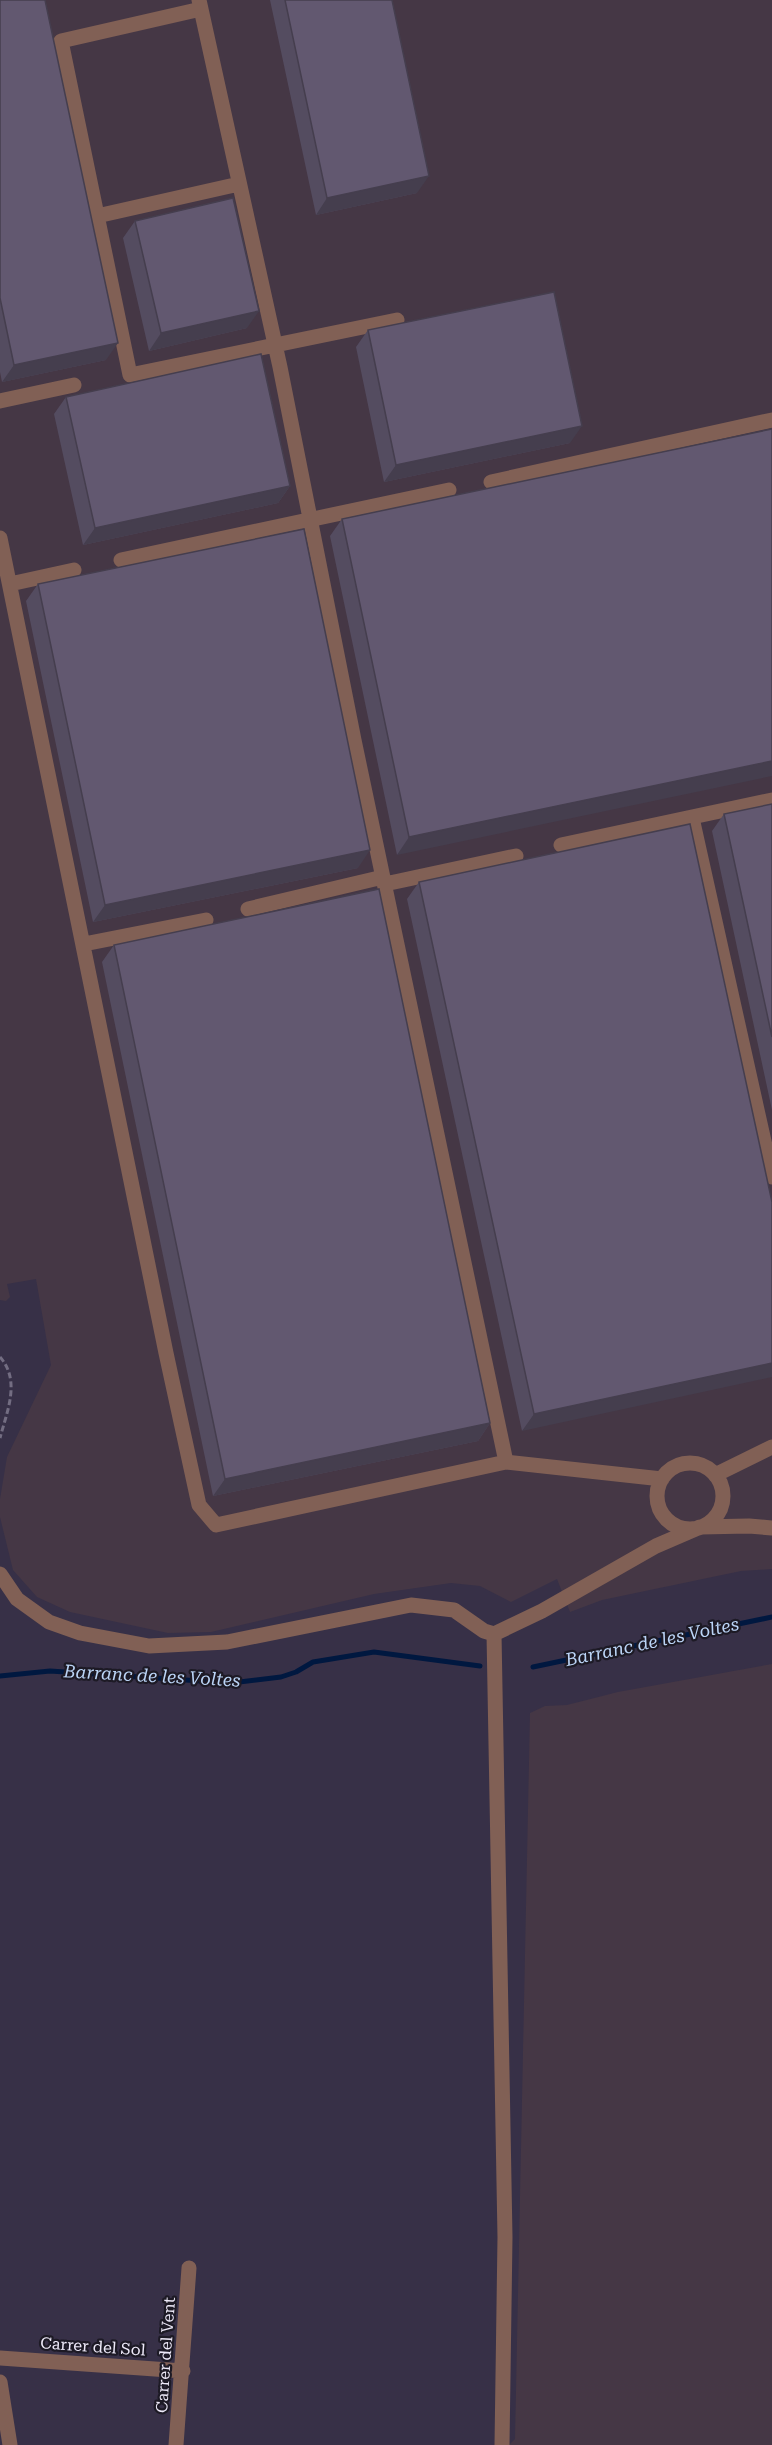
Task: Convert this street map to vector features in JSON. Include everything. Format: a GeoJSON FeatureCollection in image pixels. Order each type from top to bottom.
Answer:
{"type":"FeatureCollection","features":[{"type":"Feature","properties":{"kind":"street"},"geometry":{"type":"LineString","coordinates":[[397,320],[275,345],[130,375],[61,41],[200,5],[275,345],[384,881],[506,1462]]}},
{"type":"Feature","properties":{"kind":"street"},"geometry":{"type":"LineString","coordinates":[[97,216],[239,184]]}},
{"type":"Feature","properties":{"kind":"street"},"geometry":{"type":"LineString","coordinates":[[0,401],[74,385]]}},
{"type":"Feature","properties":{"kind":"street"},"geometry":{"type":"LineString","coordinates":[[491,482],[772,420]]}},
{"type":"Feature","properties":{"kind":"street"},"geometry":{"type":"LineString","coordinates":[[121,560],[449,490]]}},
{"type":"Feature","properties":{"kind":"street"},"geometry":{"type":"LineString","coordinates":[[0,538],[200,1505],[216,1525],[506,1462],[663,1479]]}},
{"type":"Feature","properties":{"kind":"street"},"geometry":{"type":"LineString","coordinates":[[10,584],[74,570]]}},
{"type":"Feature","properties":{"kind":"street"},"geometry":{"type":"LineString","coordinates":[[561,845],[772,800]]}},
{"type":"Feature","properties":{"kind":"street"},"geometry":{"type":"LineString","coordinates":[[692,818],[772,1177]]}},
{"type":"Feature","properties":{"kind":"street"},"geometry":{"type":"LineString","coordinates":[[248,909],[516,856]]}},
{"type":"Feature","properties":{"kind":"street"},"geometry":{"type":"LineString","coordinates":[[84,944],[206,920]]}},
{"type":"Feature","properties":{"kind":"street"},"geometry":{"type":"LineString","coordinates":[[715,1475],[772,1447]]}},
{"type":"Feature","properties":{"kind":"street"},"geometry":{"type":"LineString","coordinates":[[0,1574],[17,1599],[49,1622],[80,1634],[149,1646],[227,1642],[411,1605],[454,1610],[484,1631],[494,1634],[542,1611],[656,1546],[700,1527],[717,1515],[721,1506],[721,1485],[715,1475],[707,1468],[697,1464],[686,1463],[675,1467],[663,1479],[657,1493],[662,1514],[679,1527],[689,1529],[700,1527],[749,1526],[772,1528]]}},
{"type":"Feature","properties":{"kind":"street"},"geometry":{"type":"LineString","coordinates":[[494,1634],[505,2237],[502,2445]]}},
{"type":"Feature","properties":{"kind":"street","name":"Carrer del Vent"},"geometry":{"type":"LineString","coordinates":[[176,2445],[189,2268]]}},
{"type":"Feature","properties":{"kind":"street","name":"Carrer del Sol"},"geometry":{"type":"LineString","coordinates":[[0,2358],[183,2371]]}},
{"type":"Feature","properties":{"kind":"street"},"geometry":{"type":"LineString","coordinates":[[0,2382],[10,2445]]}},
{"type":"Feature","properties":{"kind":"path"},"geometry":{"type":"LineString","coordinates":[[0,1357],[8,1366],[12,1386],[0,1438]]}},
{"type":"Feature","properties":{"kind":"shaded area"},"geometry":{"type":"Polygon","coordinates":[[[0,0],[772,0],[772,1569],[741,1571],[602,1600],[570,1612],[557,1579],[511,1602],[480,1586],[451,1583],[374,1594],[211,1632],[168,1633],[70,1612],[37,1597],[13,1570],[0,1517],[0,1499],[7,1457],[51,1365],[36,1279],[7,1284],[10,1297],[6,1301],[0,1300],[0,0]]]}},
{"type":"Feature","properties":{"kind":"shaded area"},"geometry":{"type":"Polygon","coordinates":[[[772,1664],[772,2445],[509,2445],[515,2439],[530,1713],[545,1706],[567,1705],[618,1692],[772,1664]]]}},
{"type":"Feature","properties":{"kind":"building"},"geometry":{"type":"Polygon","coordinates":[[[0,0],[45,0],[118,343],[14,365],[0,298],[0,0]]]}},
{"type":"Feature","properties":{"kind":"building"},"geometry":{"type":"Polygon","coordinates":[[[285,0],[392,0],[429,176],[327,198],[285,0]]]}},
{"type":"Feature","properties":{"kind":"building"},"geometry":{"type":"Polygon","coordinates":[[[233,198],[259,311],[161,333],[135,221],[233,198]]]}},
{"type":"Feature","properties":{"kind":"building"},"geometry":{"type":"Polygon","coordinates":[[[554,292],[582,426],[396,465],[368,330],[554,292]]]}},
{"type":"Feature","properties":{"kind":"building"},"geometry":{"type":"Polygon","coordinates":[[[261,354],[290,486],[95,528],[66,397],[261,354]]]}},
{"type":"Feature","properties":{"kind":"building"},"geometry":{"type":"Polygon","coordinates":[[[772,429],[772,761],[409,837],[342,519],[772,429]]]}},
{"type":"Feature","properties":{"kind":"building"},"geometry":{"type":"Polygon","coordinates":[[[304,529],[370,850],[105,905],[38,584],[304,529]]]}},
{"type":"Feature","properties":{"kind":"building"},"geometry":{"type":"Polygon","coordinates":[[[772,804],[772,1037],[724,814],[772,804]]]}},
{"type":"Feature","properties":{"kind":"building"},"geometry":{"type":"Polygon","coordinates":[[[690,824],[772,1202],[772,1363],[534,1414],[419,882],[690,824]]]}},
{"type":"Feature","properties":{"kind":"building"},"geometry":{"type":"Polygon","coordinates":[[[379,889],[490,1423],[225,1479],[114,945],[379,889]]]}},
{"type":"Feature","properties":{"kind":"waterway","name":"Barranc de les Voltes"},"geometry":{"type":"LineString","coordinates":[[533,1667],[772,1617]]}},
{"type":"Feature","properties":{"kind":"waterway","name":"Barranc de les Voltes"},"geometry":{"type":"LineString","coordinates":[[0,1676],[50,1671],[231,1683],[281,1677],[296,1672],[313,1662],[374,1652],[480,1666]]}}]}
